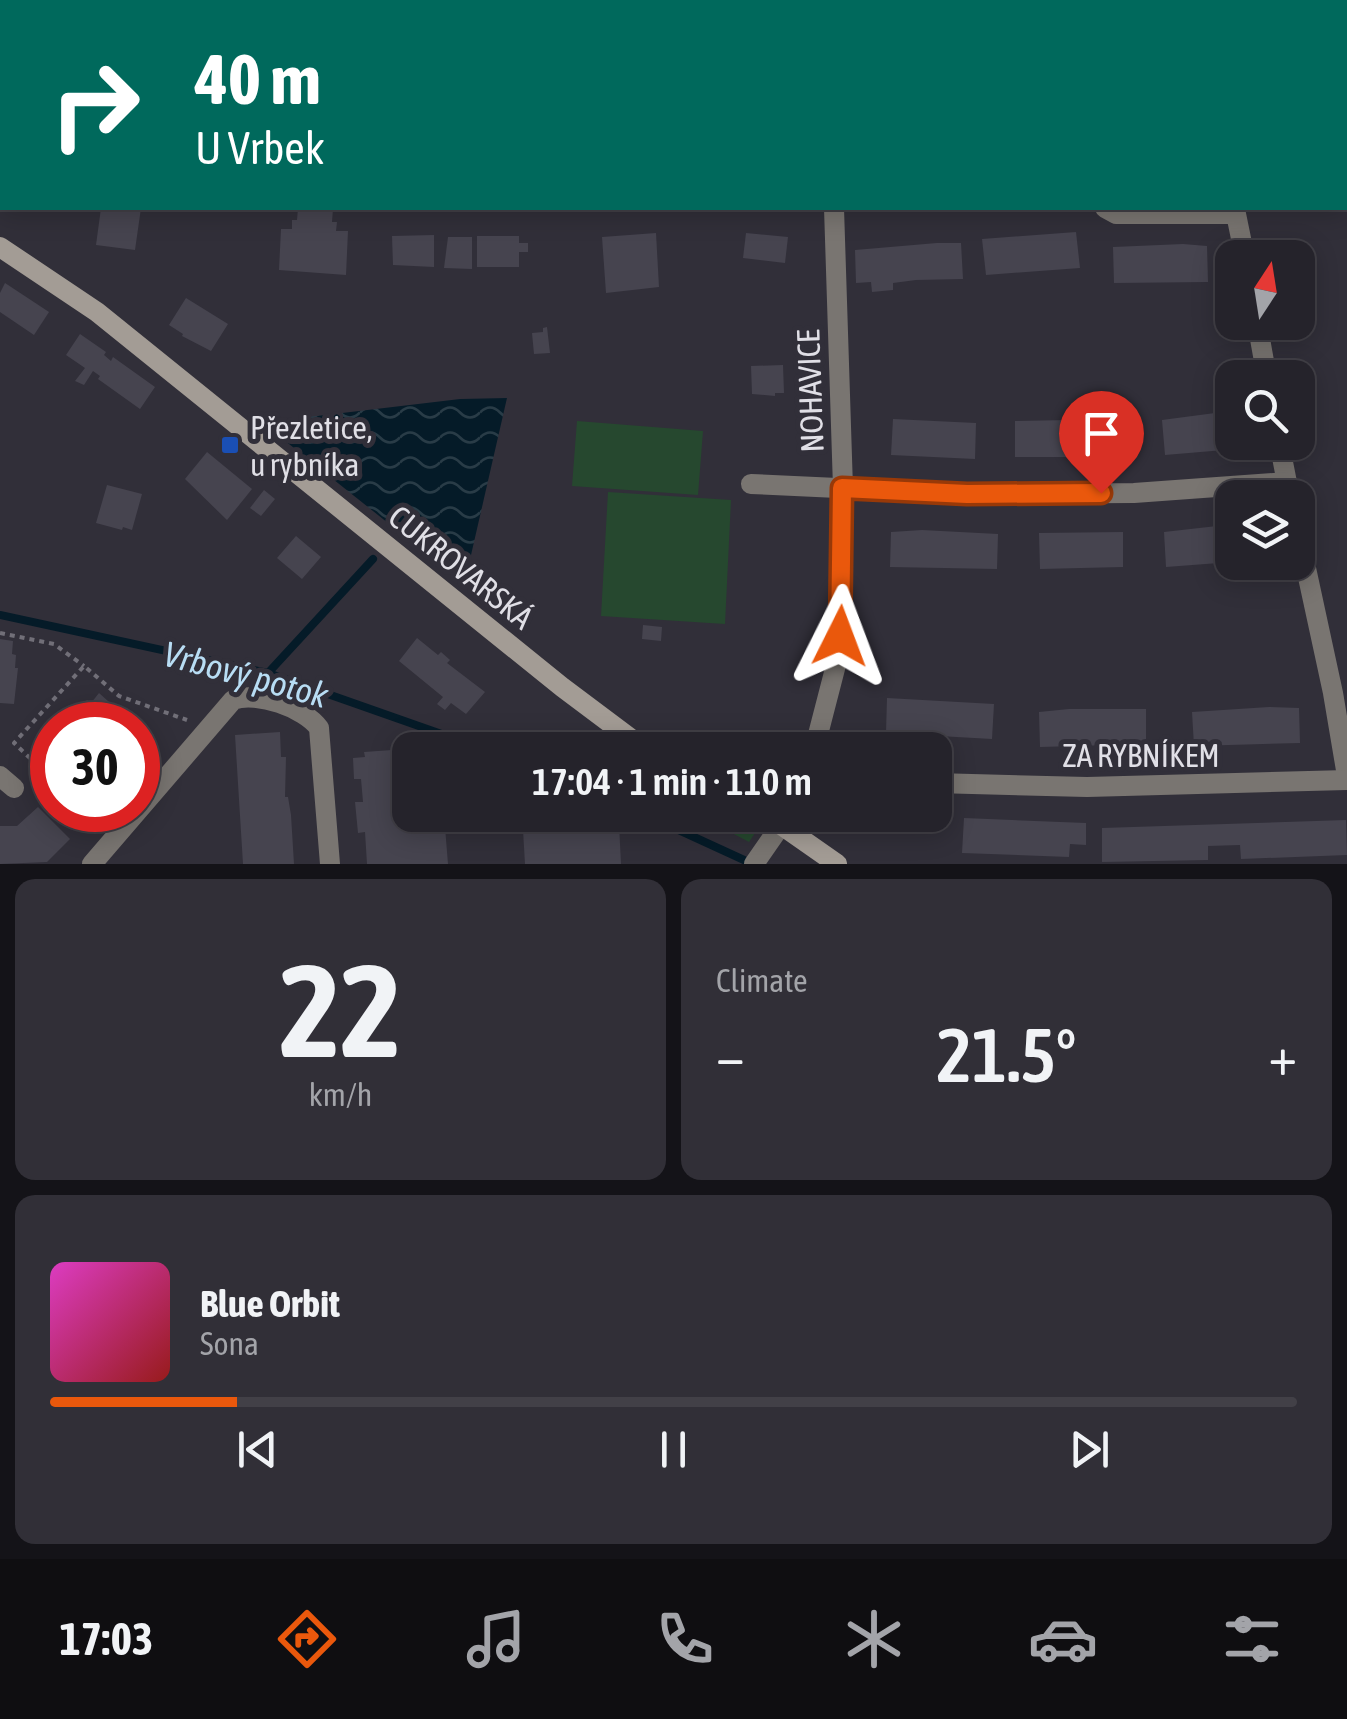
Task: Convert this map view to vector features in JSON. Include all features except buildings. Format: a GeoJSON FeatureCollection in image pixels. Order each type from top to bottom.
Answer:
{"type":"FeatureCollection","features":[{"type":"Feature","properties":{"kind":"street","name":"NOHAVICE"},"geometry":{"type":"LineString","coordinates":[[819,732],[838,661],[842,611],[834,210]]}},
{"type":"Feature","properties":{"kind":"street"},"geometry":{"type":"LineString","coordinates":[[1109,210],[1116,214],[1236,214],[1241,240]]}},
{"type":"Feature","properties":{"kind":"street","name":"CUKROVARSKÁ"},"geometry":{"type":"LineString","coordinates":[[0,247],[97,312],[622,732]]}},
{"type":"Feature","properties":{"kind":"street"},"geometry":{"type":"LineString","coordinates":[[751,484],[967,494],[1215,491]]}},
{"type":"Feature","properties":{"kind":"street"},"geometry":{"type":"LineString","coordinates":[[1309,580],[1347,778]]}},
{"type":"Feature","properties":{"kind":"street"},"geometry":{"type":"LineString","coordinates":[[92,864],[233,700],[245,696],[301,712],[320,728],[330,864]]}},
{"type":"Feature","properties":{"kind":"street","name":"ZA RYBNÍKEM"},"geometry":{"type":"LineString","coordinates":[[952,784],[1087,786],[1347,778]]}},
{"type":"Feature","properties":{"kind":"street"},"geometry":{"type":"LineString","coordinates":[[754,864],[772,832]]}},
{"type":"Feature","properties":{"kind":"street"},"geometry":{"type":"LineString","coordinates":[[797,832],[837,864]]}},
{"type":"Feature","properties":{"kind":"path"},"geometry":{"type":"LineString","coordinates":[[0,633],[54,644],[120,696],[215,724]]}},
{"type":"Feature","properties":{"kind":"path"},"geometry":{"type":"LineString","coordinates":[[7,751],[84,666]]}},
{"type":"Feature","properties":{"kind":"path"},"geometry":{"type":"LineString","coordinates":[[14,744],[30,758]]}},
{"type":"Feature","properties":{"kind":"green space"},"geometry":{"type":"Polygon","coordinates":[[[577,421],[703,431],[698,495],[572,486],[577,421]]]}},
{"type":"Feature","properties":{"kind":"green space"},"geometry":{"type":"Polygon","coordinates":[[[608,492],[731,500],[725,624],[601,616],[608,492]]]}},
{"type":"Feature","properties":{"kind":"green space"},"geometry":{"type":"Polygon","coordinates":[[[730,832],[753,832],[749,842],[730,832]]]}},
{"type":"Feature","properties":{"kind":"water"},"geometry":{"type":"Polygon","coordinates":[[[507,398],[466,577],[398,531],[284,440],[300,418],[460,399],[507,398]]]}},
{"type":"Feature","properties":{"kind":"waterway"},"geometry":{"type":"LineString","coordinates":[[268,673],[373,559]]}},
{"type":"Feature","properties":{"kind":"waterway","name":"Vrbový potok"},"geometry":{"type":"LineString","coordinates":[[0,615],[268,673],[436,732]]}},
{"type":"Feature","properties":{"kind":"waterway","name":"Vrbový potok"},"geometry":{"type":"LineString","coordinates":[[683,832],[744,860]]}},
{"type":"Feature","properties":{"kind":"place","name":"Přezletice, u rybníka"},"geometry":{"type":"Point","coordinates":[230,445]}},
{"type":"Feature","properties":{"kind":"route"},"geometry":{"type":"LineString","coordinates":[[840,636],[842,488],[967,494],[1101,493]]}}]}
